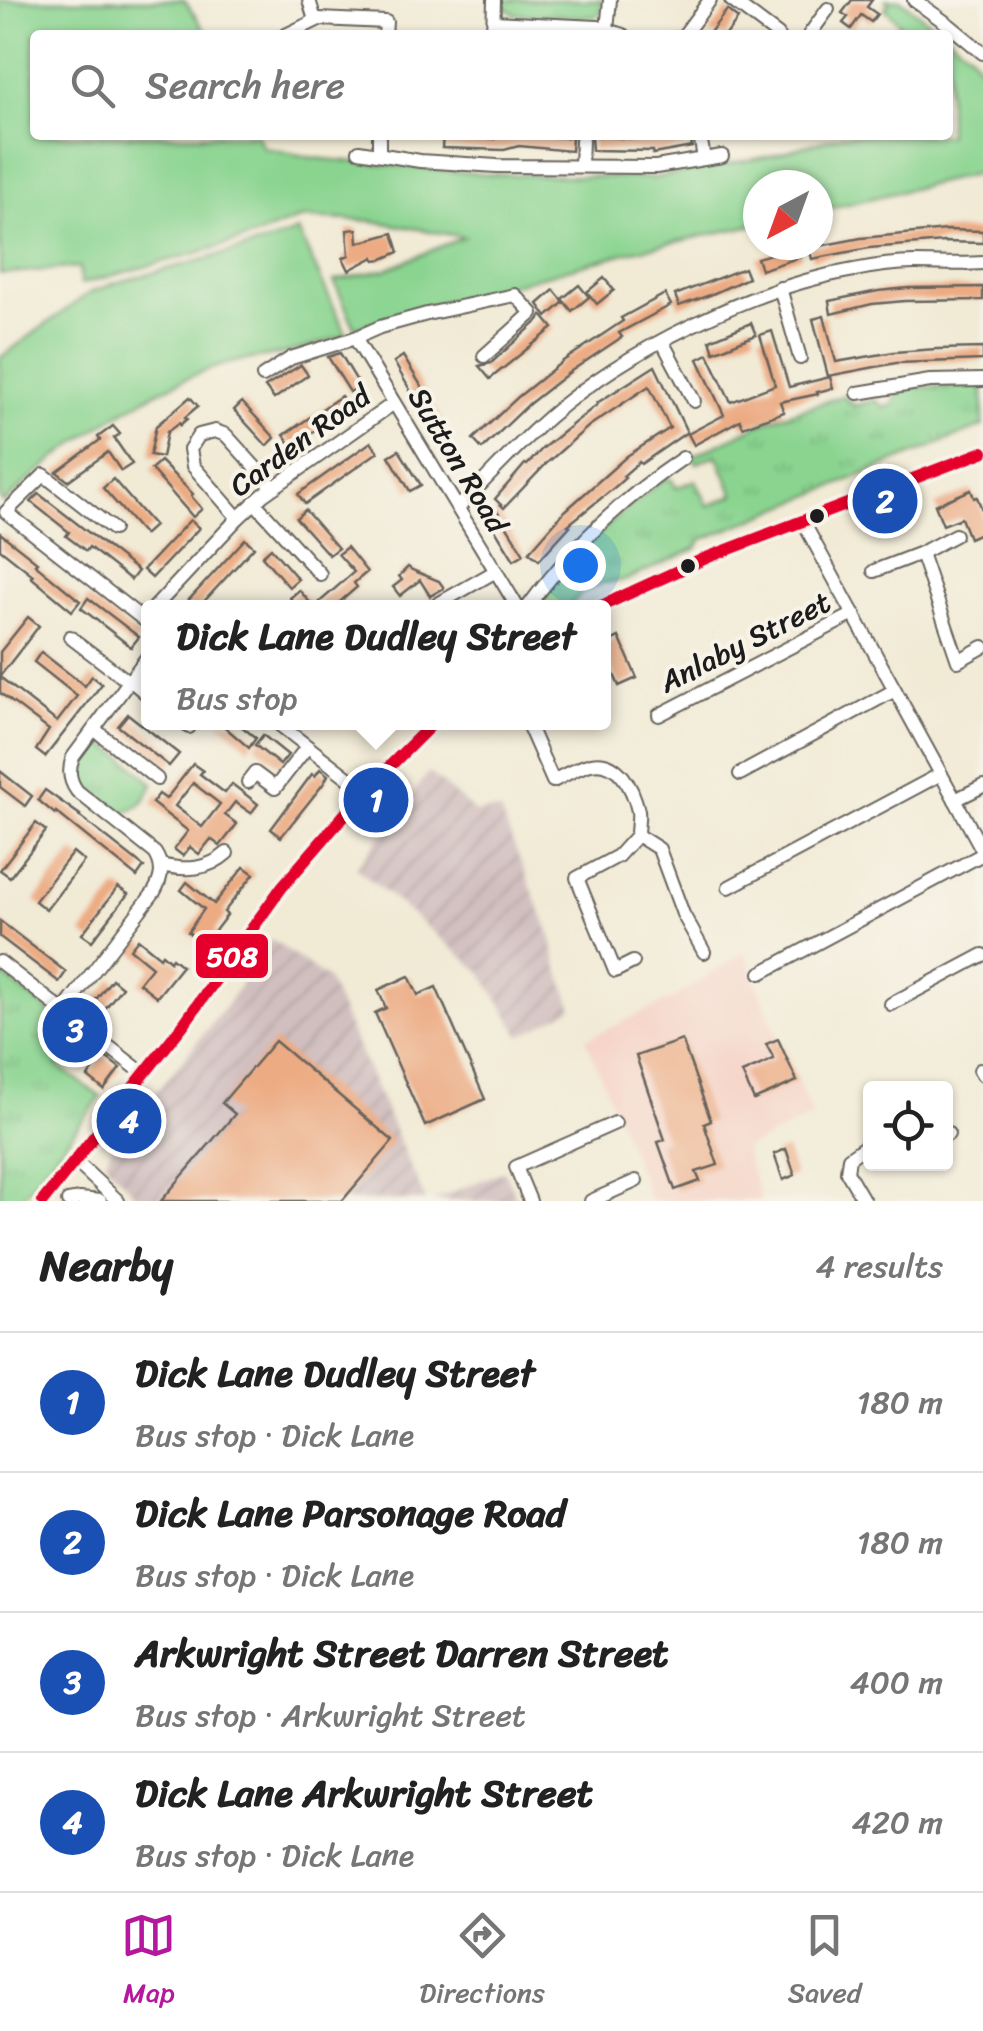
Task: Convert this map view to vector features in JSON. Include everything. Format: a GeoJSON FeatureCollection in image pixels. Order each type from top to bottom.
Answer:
{"type":"FeatureCollection","features":[{"type":"Feature","properties":{"kind":"street"},"geometry":{"type":"LineString","coordinates":[[308,0],[315,20]]}},
{"type":"Feature","properties":{"kind":"street"},"geometry":{"type":"LineString","coordinates":[[494,0],[493,29],[607,29],[610,0]]}},
{"type":"Feature","properties":{"kind":"street"},"geometry":{"type":"LineString","coordinates":[[688,30],[710,0]]}},
{"type":"Feature","properties":{"kind":"street"},"geometry":{"type":"LineString","coordinates":[[731,0],[771,30]]}},
{"type":"Feature","properties":{"kind":"street"},"geometry":{"type":"LineString","coordinates":[[914,0],[983,53]]}},
{"type":"Feature","properties":{"kind":"street"},"geometry":{"type":"LineString","coordinates":[[813,30],[828,9]]}},
{"type":"Feature","properties":{"kind":"street"},"geometry":{"type":"LineString","coordinates":[[296,30],[315,20],[386,22],[385,30]]}},
{"type":"Feature","properties":{"kind":"street"},"geometry":{"type":"LineString","coordinates":[[379,140],[379,154]]}},
{"type":"Feature","properties":{"kind":"street"},"geometry":{"type":"LineString","coordinates":[[582,140],[582,166]]}},
{"type":"Feature","properties":{"kind":"street"},"geometry":{"type":"LineString","coordinates":[[701,140],[704,159]]}},
{"type":"Feature","properties":{"kind":"street"},"geometry":{"type":"LineString","coordinates":[[359,152],[497,166],[656,167],[722,156]]}},
{"type":"Feature","properties":{"kind":"street"},"geometry":{"type":"LineString","coordinates":[[458,508],[551,415],[594,382],[732,307],[780,288],[853,270],[910,263],[983,263]]}},
{"type":"Feature","properties":{"kind":"street"},"geometry":{"type":"LineString","coordinates":[[780,288],[800,358]]}},
{"type":"Feature","properties":{"kind":"street"},"geometry":{"type":"LineString","coordinates":[[263,376],[290,358],[380,327],[515,295],[532,313],[484,356]]}},
{"type":"Feature","properties":{"kind":"street","name":"Sutton Road"},"geometry":{"type":"LineString","coordinates":[[355,338],[513,600]]}},
{"type":"Feature","properties":{"kind":"street"},"geometry":{"type":"LineString","coordinates":[[662,342],[694,401]]}},
{"type":"Feature","properties":{"kind":"street"},"geometry":{"type":"LineString","coordinates":[[858,394],[930,381],[983,380]]}},
{"type":"Feature","properties":{"kind":"street","name":"Carden Road"},"geometry":{"type":"LineString","coordinates":[[161,600],[254,502],[394,403]]}},
{"type":"Feature","properties":{"kind":"street"},"geometry":{"type":"LineString","coordinates":[[238,518],[193,466],[190,449],[199,435],[210,431],[226,434],[273,487]]}},
{"type":"Feature","properties":{"kind":"street"},"geometry":{"type":"LineString","coordinates":[[611,601],[802,520],[983,452]]}},
{"type":"Feature","properties":{"kind":"street"},"geometry":{"type":"LineString","coordinates":[[534,600],[580,543],[648,481],[684,458]]}},
{"type":"Feature","properties":{"kind":"street"},"geometry":{"type":"LineString","coordinates":[[112,530],[44,475],[6,512],[141,613]]}},
{"type":"Feature","properties":{"kind":"street"},"geometry":{"type":"LineString","coordinates":[[254,502],[320,574]]}},
{"type":"Feature","properties":{"kind":"street"},"geometry":{"type":"LineString","coordinates":[[761,973],[983,852],[802,520]]}},
{"type":"Feature","properties":{"kind":"street"},"geometry":{"type":"LineString","coordinates":[[874,571],[955,535]]}},
{"type":"Feature","properties":{"kind":"street"},"geometry":{"type":"LineString","coordinates":[[921,553],[958,661],[983,647]]}},
{"type":"Feature","properties":{"kind":"street"},"geometry":{"type":"LineString","coordinates":[[445,600],[496,571]]}},
{"type":"Feature","properties":{"kind":"street","name":"Anlaby Street"},"geometry":{"type":"LineString","coordinates":[[659,714],[854,614]]}},
{"type":"Feature","properties":{"kind":"street"},"geometry":{"type":"LineString","coordinates":[[70,637],[141,690]]}},
{"type":"Feature","properties":{"kind":"street"},"geometry":{"type":"LineString","coordinates":[[63,1011],[161,879],[161,866],[150,849],[83,796],[70,778],[70,764],[141,665]]}},
{"type":"Feature","properties":{"kind":"street"},"geometry":{"type":"LineString","coordinates":[[740,774],[895,690]]}},
{"type":"Feature","properties":{"kind":"street"},"geometry":{"type":"LineString","coordinates":[[94,728],[158,778]]}},
{"type":"Feature","properties":{"kind":"street"},"geometry":{"type":"LineString","coordinates":[[286,730],[365,791]]}},
{"type":"Feature","properties":{"kind":"street"},"geometry":{"type":"LineString","coordinates":[[43,1201],[193,1012],[282,886],[419,730]]}},
{"type":"Feature","properties":{"kind":"street"},"geometry":{"type":"LineString","coordinates":[[531,730],[553,780],[593,763],[621,772],[630,787],[638,812],[636,835],[618,856],[577,878],[615,971],[633,962]]}},
{"type":"Feature","properties":{"kind":"street"},"geometry":{"type":"LineString","coordinates":[[248,782],[255,773],[275,788],[307,747]]}},
{"type":"Feature","properties":{"kind":"street"},"geometry":{"type":"LineString","coordinates":[[729,887],[941,774]]}},
{"type":"Feature","properties":{"kind":"street"},"geometry":{"type":"LineString","coordinates":[[955,800],[983,786]]}},
{"type":"Feature","properties":{"kind":"street"},"geometry":{"type":"LineString","coordinates":[[636,835],[658,850],[682,914],[704,952]]}},
{"type":"Feature","properties":{"kind":"street"},"geometry":{"type":"LineString","coordinates":[[161,866],[194,870],[218,862],[227,853]]}},
{"type":"Feature","properties":{"kind":"street"},"geometry":{"type":"LineString","coordinates":[[891,1004],[983,956]]}},
{"type":"Feature","properties":{"kind":"street"},"geometry":{"type":"LineString","coordinates":[[0,962],[144,1074]]}},
{"type":"Feature","properties":{"kind":"street"},"geometry":{"type":"LineString","coordinates":[[530,1201],[516,1167],[615,1123]]}},
{"type":"Feature","properties":{"kind":"street"},"geometry":{"type":"LineString","coordinates":[[863,1148],[849,1158],[848,1172],[864,1201]]}},
{"type":"Feature","properties":{"kind":"street"},"geometry":{"type":"LineString","coordinates":[[75,1161],[118,1201]]}},
{"type":"Feature","properties":{"kind":"street"},"geometry":{"type":"LineString","coordinates":[[591,1201],[636,1181]]}},
{"type":"Feature","properties":{"kind":"street"},"geometry":{"type":"LineString","coordinates":[[68,1201],[100,1201]]}},
{"type":"Feature","properties":{"kind":"shaded area"},"geometry":{"type":"Polygon","coordinates":[[[429,772],[475,812],[500,811],[552,939],[573,1008],[521,1036],[481,972],[356,868],[429,772]]]}},
{"type":"Feature","properties":{"kind":"shaded area"},"geometry":{"type":"Polygon","coordinates":[[[271,939],[327,979],[426,1201],[141,1201],[105,1162],[111,1149],[228,1003],[271,939]]]}},
{"type":"Feature","properties":{"kind":"shaded area"},"geometry":{"type":"Polygon","coordinates":[[[745,951],[778,1039],[813,1116],[744,1149],[761,1201],[651,1201],[586,1039],[676,997],[745,951]]]}},
{"type":"Feature","properties":{"kind":"shaded area"},"geometry":{"type":"Polygon","coordinates":[[[504,1171],[518,1201],[432,1201],[504,1171]]]}},
{"type":"Feature","properties":{"kind":"green space"},"geometry":{"type":"Polygon","coordinates":[[[0,0],[184,0],[205,30],[30,30],[30,140],[260,140],[263,147],[313,158],[484,174],[654,178],[770,156],[825,140],[953,140],[953,40],[969,52],[983,71],[983,172],[833,207],[833,170],[743,170],[743,227],[629,252],[355,328],[334,281],[387,269],[464,237],[373,221],[305,218],[246,239],[81,284],[79,267],[0,274],[0,0]]]}},
{"type":"Feature","properties":{"kind":"green space"},"geometry":{"type":"Polygon","coordinates":[[[504,0],[602,0],[600,14],[594,17],[515,14],[506,8],[504,0]]]}},
{"type":"Feature","properties":{"kind":"green space"},"geometry":{"type":"Polygon","coordinates":[[[886,0],[901,0],[940,30],[895,30],[900,23],[885,8],[889,3],[886,0]]]}},
{"type":"Feature","properties":{"kind":"green space"},"geometry":{"type":"Polygon","coordinates":[[[298,231],[347,335],[289,352],[226,364],[166,388],[80,440],[4,503],[0,499],[0,358],[89,293],[298,231]]]}},
{"type":"Feature","properties":{"kind":"green space"},"geometry":{"type":"Polygon","coordinates":[[[983,385],[983,426],[701,540],[697,548],[626,580],[602,583],[575,600],[544,600],[578,554],[666,478],[676,488],[696,480],[708,506],[734,495],[717,455],[697,463],[691,457],[769,420],[845,395],[854,406],[876,400],[884,408],[893,405],[905,388],[983,385]]]}},
{"type":"Feature","properties":{"kind":"green space"},"geometry":{"type":"Polygon","coordinates":[[[98,742],[127,760],[153,784],[145,799],[133,809],[122,813],[83,783],[80,765],[98,742]]]}},
{"type":"Feature","properties":{"kind":"green space"},"geometry":{"type":"Polygon","coordinates":[[[0,973],[79,1035],[58,1066],[101,1097],[19,1201],[0,1199],[0,973]]]}},
{"type":"Feature","properties":{"kind":"building"},"geometry":{"type":"Polygon","coordinates":[[[852,0],[872,0],[867,7],[877,14],[871,22],[861,15],[851,29],[843,23],[848,17],[842,13],[852,0]]]}},
{"type":"Feature","properties":{"kind":"building"},"geometry":{"type":"Polygon","coordinates":[[[727,10],[738,19],[730,30],[712,30],[727,10]]]}},
{"type":"Feature","properties":{"kind":"building"},"geometry":{"type":"Polygon","coordinates":[[[443,140],[572,140],[571,151],[519,146],[504,150],[442,148],[443,140]]]}},
{"type":"Feature","properties":{"kind":"building"},"geometry":{"type":"Polygon","coordinates":[[[591,140],[691,140],[692,147],[653,154],[592,150],[591,140]]]}},
{"type":"Feature","properties":{"kind":"building"},"geometry":{"type":"Polygon","coordinates":[[[357,229],[358,243],[393,233],[399,252],[383,259],[374,257],[349,270],[343,258],[349,255],[347,230],[357,229]]]}},
{"type":"Feature","properties":{"kind":"building"},"geometry":{"type":"Polygon","coordinates":[[[947,230],[983,231],[983,243],[944,242],[833,255],[833,243],[947,230]]]}},
{"type":"Feature","properties":{"kind":"building"},"geometry":{"type":"Polygon","coordinates":[[[758,260],[792,260],[761,270],[758,260]]]}},
{"type":"Feature","properties":{"kind":"building"},"geometry":{"type":"Polygon","coordinates":[[[744,268],[748,278],[679,306],[675,295],[744,268]]]}},
{"type":"Feature","properties":{"kind":"building"},"geometry":{"type":"Polygon","coordinates":[[[604,278],[614,290],[597,304],[587,292],[604,278]]]}},
{"type":"Feature","properties":{"kind":"building"},"geometry":{"type":"Polygon","coordinates":[[[579,285],[589,297],[572,311],[562,299],[579,285]]]}},
{"type":"Feature","properties":{"kind":"building"},"geometry":{"type":"Polygon","coordinates":[[[983,287],[983,300],[872,304],[831,314],[829,301],[908,288],[983,287]]]}},
{"type":"Feature","properties":{"kind":"building"},"geometry":{"type":"Polygon","coordinates":[[[554,290],[564,302],[547,317],[538,304],[554,290]]]}},
{"type":"Feature","properties":{"kind":"building"},"geometry":{"type":"Polygon","coordinates":[[[665,294],[671,305],[619,333],[622,337],[529,404],[482,449],[473,439],[563,361],[623,321],[621,318],[665,294]]]}},
{"type":"Feature","properties":{"kind":"building"},"geometry":{"type":"Polygon","coordinates":[[[542,315],[553,328],[490,379],[479,366],[491,363],[542,315]]]}},
{"type":"Feature","properties":{"kind":"building"},"geometry":{"type":"Polygon","coordinates":[[[824,316],[836,362],[894,352],[983,348],[983,360],[896,363],[828,376],[813,319],[824,316]]]}},
{"type":"Feature","properties":{"kind":"building"},"geometry":{"type":"Polygon","coordinates":[[[751,323],[756,335],[714,352],[710,340],[751,323]]]}},
{"type":"Feature","properties":{"kind":"building"},"geometry":{"type":"Polygon","coordinates":[[[772,331],[789,387],[830,377],[833,388],[780,402],[784,412],[743,427],[740,420],[694,445],[688,434],[724,415],[698,359],[708,354],[731,402],[775,385],[760,335],[772,331]]]}},
{"type":"Feature","properties":{"kind":"building"},"geometry":{"type":"Polygon","coordinates":[[[340,353],[360,386],[350,392],[328,357],[340,353]]]}},
{"type":"Feature","properties":{"kind":"building"},"geometry":{"type":"Polygon","coordinates":[[[403,356],[442,420],[432,426],[413,400],[394,362],[403,356]]]}},
{"type":"Feature","properties":{"kind":"building"},"geometry":{"type":"Polygon","coordinates":[[[301,365],[308,375],[274,399],[265,387],[301,365]]]}},
{"type":"Feature","properties":{"kind":"building"},"geometry":{"type":"Polygon","coordinates":[[[655,366],[687,432],[639,462],[568,525],[539,560],[529,552],[564,512],[627,456],[670,428],[649,386],[589,426],[504,508],[495,499],[525,464],[597,403],[655,366]]]}},
{"type":"Feature","properties":{"kind":"building"},"geometry":{"type":"Polygon","coordinates":[[[341,396],[349,407],[292,446],[284,435],[341,396]]]}},
{"type":"Feature","properties":{"kind":"building"},"geometry":{"type":"Polygon","coordinates":[[[190,397],[198,406],[167,432],[162,457],[150,455],[156,426],[190,397]]]}},
{"type":"Feature","properties":{"kind":"building"},"geometry":{"type":"Polygon","coordinates":[[[242,402],[275,438],[267,446],[234,410],[242,402]]]}},
{"type":"Feature","properties":{"kind":"building"},"geometry":{"type":"Polygon","coordinates":[[[113,426],[120,434],[114,438],[132,464],[121,471],[108,452],[68,481],[57,472],[100,440],[98,437],[113,426]]]}},
{"type":"Feature","properties":{"kind":"building"},"geometry":{"type":"Polygon","coordinates":[[[371,442],[378,452],[305,504],[298,494],[371,442]]]}},
{"type":"Feature","properties":{"kind":"building"},"geometry":{"type":"Polygon","coordinates":[[[399,450],[421,485],[410,491],[389,456],[399,450]]]}},
{"type":"Feature","properties":{"kind":"building"},"geometry":{"type":"Polygon","coordinates":[[[160,461],[193,494],[202,509],[193,517],[151,469],[160,461]]]}},
{"type":"Feature","properties":{"kind":"building"},"geometry":{"type":"Polygon","coordinates":[[[113,479],[154,526],[144,535],[103,488],[113,479]]]}},
{"type":"Feature","properties":{"kind":"building"},"geometry":{"type":"Polygon","coordinates":[[[971,490],[983,512],[983,532],[969,538],[961,518],[943,525],[935,505],[971,490]]]}},
{"type":"Feature","properties":{"kind":"building"},"geometry":{"type":"Polygon","coordinates":[[[39,494],[138,571],[131,580],[89,547],[86,551],[66,536],[69,532],[31,502],[39,494]]]}},
{"type":"Feature","properties":{"kind":"building"},"geometry":{"type":"Polygon","coordinates":[[[305,510],[338,548],[329,555],[296,518],[305,510]]]}},
{"type":"Feature","properties":{"kind":"building"},"geometry":{"type":"Polygon","coordinates":[[[498,512],[524,554],[514,560],[488,518],[498,512]]]}},
{"type":"Feature","properties":{"kind":"building"},"geometry":{"type":"Polygon","coordinates":[[[190,520],[199,528],[152,578],[143,570],[190,520]]]}},
{"type":"Feature","properties":{"kind":"building"},"geometry":{"type":"Polygon","coordinates":[[[0,533],[80,601],[72,611],[0,549],[0,533]]]}},
{"type":"Feature","properties":{"kind":"building"},"geometry":{"type":"Polygon","coordinates":[[[245,539],[254,547],[205,600],[189,600],[245,539]]]}},
{"type":"Feature","properties":{"kind":"building"},"geometry":{"type":"Polygon","coordinates":[[[347,547],[367,572],[342,600],[322,600],[354,572],[338,554],[347,547]]]}},
{"type":"Feature","properties":{"kind":"building"},"geometry":{"type":"Polygon","coordinates":[[[271,548],[298,579],[289,587],[262,556],[271,548]]]}},
{"type":"Feature","properties":{"kind":"building"},"geometry":{"type":"Polygon","coordinates":[[[408,567],[439,581],[444,588],[430,596],[420,580],[400,596],[393,587],[408,567]]]}},
{"type":"Feature","properties":{"kind":"building"},"geometry":{"type":"Polygon","coordinates":[[[299,590],[308,600],[292,600],[299,590]]]}},
{"type":"Feature","properties":{"kind":"building"},"geometry":{"type":"Polygon","coordinates":[[[88,598],[139,637],[131,647],[81,608],[88,598]]]}},
{"type":"Feature","properties":{"kind":"building"},"geometry":{"type":"Polygon","coordinates":[[[28,617],[39,626],[0,676],[0,652],[28,617]]]}},
{"type":"Feature","properties":{"kind":"building"},"geometry":{"type":"Polygon","coordinates":[[[619,637],[637,678],[619,686],[611,668],[611,641],[619,637]]]}},
{"type":"Feature","properties":{"kind":"building"},"geometry":{"type":"Polygon","coordinates":[[[41,652],[85,686],[92,676],[102,684],[45,757],[36,750],[49,730],[0,693],[0,677],[57,722],[77,696],[34,662],[41,652]]]}},
{"type":"Feature","properties":{"kind":"building"},"geometry":{"type":"Polygon","coordinates":[[[128,714],[141,724],[141,730],[148,730],[179,754],[169,766],[118,726],[128,714]]]}},
{"type":"Feature","properties":{"kind":"building"},"geometry":{"type":"Polygon","coordinates":[[[228,730],[246,730],[256,738],[249,748],[228,730]]]}},
{"type":"Feature","properties":{"kind":"building"},"geometry":{"type":"Polygon","coordinates":[[[263,735],[288,755],[280,765],[255,745],[263,735]]]}},
{"type":"Feature","properties":{"kind":"building"},"geometry":{"type":"Polygon","coordinates":[[[193,764],[225,793],[232,784],[258,804],[251,813],[235,802],[225,815],[237,824],[220,846],[211,839],[199,854],[190,847],[183,856],[174,849],[188,831],[152,803],[159,794],[166,799],[193,764]],[[193,783],[175,806],[202,827],[220,804],[193,783]]]}},
{"type":"Feature","properties":{"kind":"building"},"geometry":{"type":"Polygon","coordinates":[[[320,769],[328,775],[324,783],[281,837],[271,829],[312,774],[315,776],[320,769]]]}},
{"type":"Feature","properties":{"kind":"building"},"geometry":{"type":"Polygon","coordinates":[[[0,771],[32,796],[25,806],[0,787],[0,771]]]}},
{"type":"Feature","properties":{"kind":"building"},"geometry":{"type":"Polygon","coordinates":[[[45,790],[144,867],[137,877],[38,800],[45,790]]]}},
{"type":"Feature","properties":{"kind":"building"},"geometry":{"type":"Polygon","coordinates":[[[36,823],[46,831],[10,877],[0,870],[36,823]]]}},
{"type":"Feature","properties":{"kind":"building"},"geometry":{"type":"Polygon","coordinates":[[[73,852],[84,861],[46,910],[35,901],[73,852]]]}},
{"type":"Feature","properties":{"kind":"building"},"geometry":{"type":"Polygon","coordinates":[[[244,867],[254,874],[224,912],[227,915],[214,932],[218,935],[208,947],[188,932],[204,909],[181,890],[187,882],[214,904],[244,867]]]}},
{"type":"Feature","properties":{"kind":"building"},"geometry":{"type":"Polygon","coordinates":[[[118,887],[128,894],[92,941],[82,934],[118,887]]]}},
{"type":"Feature","properties":{"kind":"building"},"geometry":{"type":"Polygon","coordinates":[[[0,921],[66,972],[59,982],[0,937],[0,921]]]}},
{"type":"Feature","properties":{"kind":"building"},"geometry":{"type":"Polygon","coordinates":[[[138,939],[160,957],[162,954],[170,961],[172,958],[182,966],[157,997],[139,983],[152,967],[130,949],[138,939]]]}},
{"type":"Feature","properties":{"kind":"building"},"geometry":{"type":"Polygon","coordinates":[[[409,976],[418,995],[436,987],[485,1099],[425,1126],[375,1013],[386,1008],[378,990],[409,976]]]}},
{"type":"Feature","properties":{"kind":"building"},"geometry":{"type":"Polygon","coordinates":[[[112,979],[122,987],[100,1015],[90,1007],[112,979]]]}},
{"type":"Feature","properties":{"kind":"building"},"geometry":{"type":"Polygon","coordinates":[[[778,1039],[797,1081],[754,1100],[742,1073],[774,1059],[766,1044],[778,1039]]]}},
{"type":"Feature","properties":{"kind":"building"},"geometry":{"type":"Polygon","coordinates":[[[682,1040],[711,1121],[704,1124],[718,1165],[696,1172],[700,1181],[675,1190],[658,1142],[665,1140],[636,1056],[682,1040]]]}},
{"type":"Feature","properties":{"kind":"building"},"geometry":{"type":"Polygon","coordinates":[[[275,1041],[393,1141],[342,1201],[161,1201],[235,1114],[222,1103],[275,1041]]]}},
{"type":"Feature","properties":{"kind":"building"},"geometry":{"type":"Polygon","coordinates":[[[103,1055],[120,1068],[104,1090],[88,1077],[103,1055]]]}},
{"type":"Feature","properties":{"kind":"building"},"geometry":{"type":"Polygon","coordinates":[[[786,1149],[795,1175],[783,1180],[774,1154],[786,1149]]]}},
{"type":"Feature","properties":{"kind":"transit line","name":"508"},"geometry":{"type":"LineString","coordinates":[[611,602],[706,558],[983,452]]}},
{"type":"Feature","properties":{"kind":"transit line","name":"508"},"geometry":{"type":"LineString","coordinates":[[43,1201],[183,1025],[282,887],[365,791],[426,730]]}},
{"type":"Feature","properties":{"kind":"place","name":"Dick Lane Parsonage Road"},"geometry":{"type":"Point","coordinates":[885,501]}},
{"type":"Feature","properties":{"kind":"place","name":"Dick Lane Dudley Street"},"geometry":{"type":"Point","coordinates":[376,800]}},
{"type":"Feature","properties":{"kind":"place","name":"Arkwright Street Darren Street"},"geometry":{"type":"Point","coordinates":[75,1030]}},
{"type":"Feature","properties":{"kind":"place","name":"Dick Lane Arkwright Street"},"geometry":{"type":"Point","coordinates":[129,1121]}}]}
